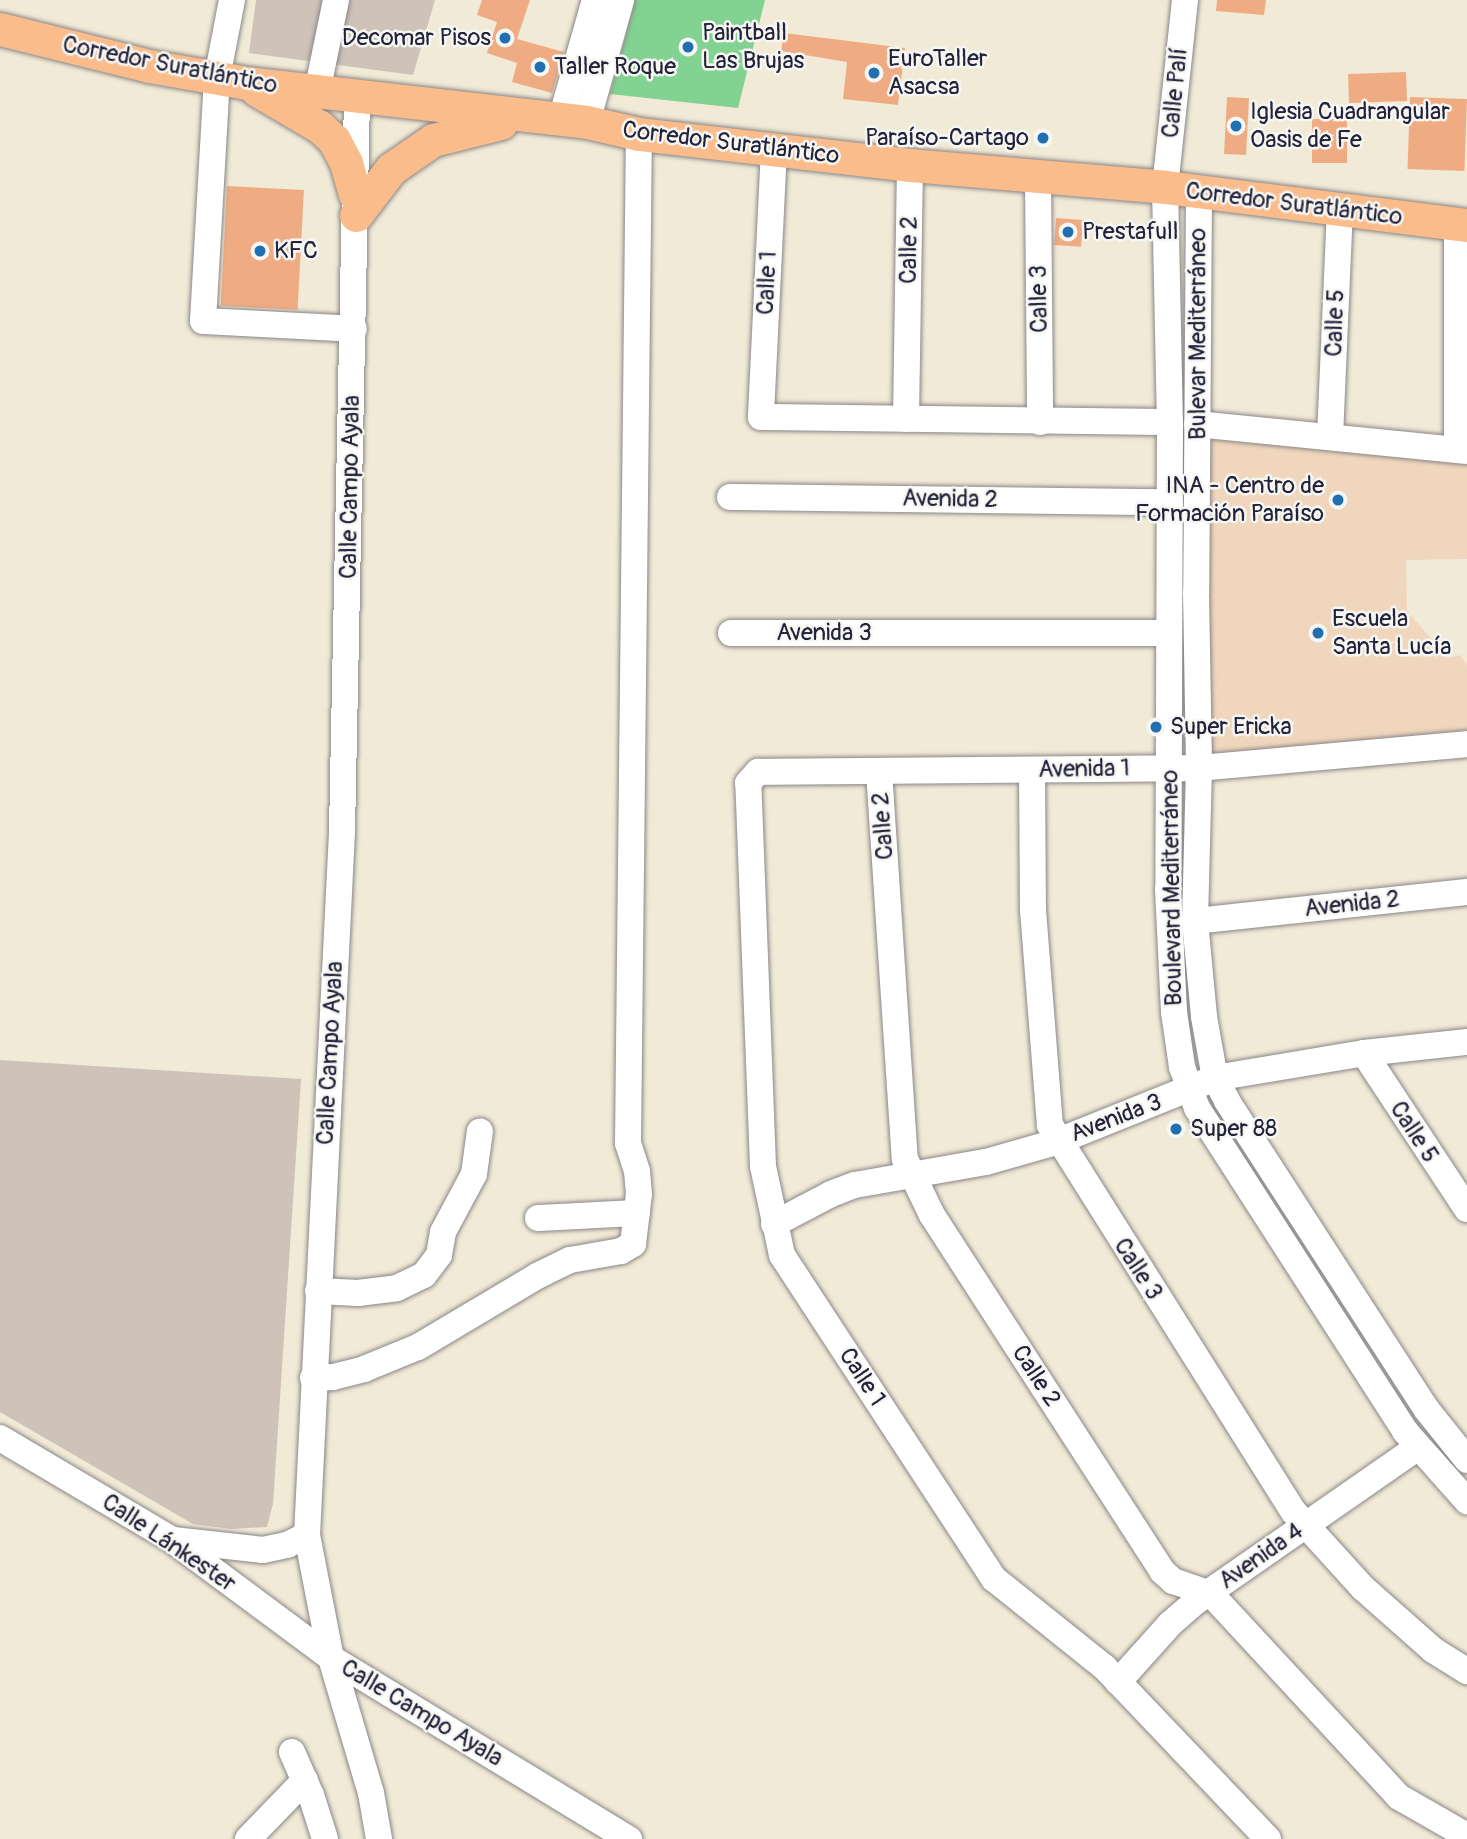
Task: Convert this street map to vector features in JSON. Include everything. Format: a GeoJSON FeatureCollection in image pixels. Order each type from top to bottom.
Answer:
{"type":"FeatureCollection","features":[{"type":"Feature","properties":{"kind":"main road","name":"Corredor Suratlántico"},"geometry":{"type":"LineString","coordinates":[[0,29],[149,66],[232,81],[560,119],[639,134],[910,165],[1165,187],[1462,225]]}},
{"type":"Feature","properties":{"kind":"main road"},"geometry":{"type":"LineString","coordinates":[[232,81],[320,127],[334,140],[346,163],[355,205]]}},
{"type":"Feature","properties":{"kind":"main road"},"geometry":{"type":"LineString","coordinates":[[355,205],[391,169],[433,140],[453,132],[560,119]]}},
{"type":"Feature","properties":{"kind":"street"},"geometry":{"type":"LineString","coordinates":[[232,0],[232,81],[204,321],[354,329]]}},
{"type":"Feature","properties":{"kind":"street"},"geometry":{"type":"LineString","coordinates":[[317,92],[336,0]]}},
{"type":"Feature","properties":{"kind":"street"},"geometry":{"type":"LineString","coordinates":[[560,119],[595,0]]}},
{"type":"Feature","properties":{"kind":"street"},"geometry":{"type":"LineString","coordinates":[[560,119],[621,0]]}},
{"type":"Feature","properties":{"kind":"street","name":"Calle Palí"},"geometry":{"type":"LineString","coordinates":[[1165,187],[1185,0]]}},
{"type":"Feature","properties":{"kind":"street","name":"Calle Campo Ayala"},"geometry":{"type":"LineString","coordinates":[[357,97],[342,832],[306,1535],[331,1658],[629,1839]]}},
{"type":"Feature","properties":{"kind":"street"},"geometry":{"type":"LineString","coordinates":[[313,1378],[333,1377],[364,1368],[418,1347],[548,1271],[570,1261],[621,1251],[632,1244],[637,1213],[638,1171],[628,1143],[639,134]]}},
{"type":"Feature","properties":{"kind":"street","name":"Calle 1"},"geometry":{"type":"LineString","coordinates":[[774,149],[761,417],[906,419]]}},
{"type":"Feature","properties":{"kind":"street","name":"Calle 2"},"geometry":{"type":"LineString","coordinates":[[906,419],[910,165]]}},
{"type":"Feature","properties":{"kind":"street","name":"Calle 3"},"geometry":{"type":"LineString","coordinates":[[1038,177],[1040,422]]}},
{"type":"Feature","properties":{"kind":"street","name":"Boulevard Mediterráneo"},"geometry":{"type":"LineString","coordinates":[[1165,187],[1170,422],[1168,889],[1173,1002],[1182,1067],[1198,1108],[1418,1447],[1467,1501]]}},
{"type":"Feature","properties":{"kind":"street","name":"Bulevar Mediterráneo"},"geometry":{"type":"LineString","coordinates":[[1199,193],[1199,768]]}},
{"type":"Feature","properties":{"kind":"street","name":"Calle 5"},"geometry":{"type":"LineString","coordinates":[[1330,437],[1339,209]]}},
{"type":"Feature","properties":{"kind":"street"},"geometry":{"type":"LineString","coordinates":[[1197,424],[1462,450],[1462,225]]}},
{"type":"Feature","properties":{"kind":"street"},"geometry":{"type":"LineString","coordinates":[[906,419],[1170,422]]}},
{"type":"Feature","properties":{"kind":"street","name":"Avenida 2"},"geometry":{"type":"LineString","coordinates":[[730,497],[1170,502]]}},
{"type":"Feature","properties":{"kind":"street","name":"Avenida 3"},"geometry":{"type":"LineString","coordinates":[[731,633],[1169,633]]}},
{"type":"Feature","properties":{"kind":"street","name":"Avenida 1"},"geometry":{"type":"LineString","coordinates":[[748,782],[758,772],[1199,768],[1467,744]]}},
{"type":"Feature","properties":{"kind":"street","name":"Boulevard Mediterráneo"},"geometry":{"type":"LineString","coordinates":[[1199,768],[1195,921],[1204,1017],[1215,1078],[1227,1101],[1427,1410],[1467,1460]]}},
{"type":"Feature","properties":{"kind":"street","name":"Calle 3"},"geometry":{"type":"LineString","coordinates":[[1032,769],[1033,910],[1050,1125],[1272,1478],[1306,1525],[1363,1588],[1433,1650],[1467,1671]]}},
{"type":"Feature","properties":{"kind":"street","name":"Calle 2"},"geometry":{"type":"LineString","coordinates":[[879,771],[905,1159],[932,1215],[1162,1571],[1173,1581],[1208,1593],[1399,1797],[1467,1836]]}},
{"type":"Feature","properties":{"kind":"street","name":"Calle 1"},"geometry":{"type":"LineString","coordinates":[[748,782],[762,1166],[782,1255],[993,1579],[1104,1667],[1268,1839]]}},
{"type":"Feature","properties":{"kind":"street","name":"Avenida 2"},"geometry":{"type":"LineString","coordinates":[[1195,921],[1467,892]]}},
{"type":"Feature","properties":{"kind":"street","name":"Avenida 3"},"geometry":{"type":"LineString","coordinates":[[774,1224],[843,1190],[986,1162],[1059,1140],[1215,1078],[1364,1053],[1467,1042]]}},
{"type":"Feature","properties":{"kind":"street","name":"Calle 5"},"geometry":{"type":"LineString","coordinates":[[1364,1053],[1467,1209]]}},
{"type":"Feature","properties":{"kind":"street"},"geometry":{"type":"LineString","coordinates":[[318,1291],[358,1293],[384,1290],[397,1288],[424,1275],[439,1255],[443,1233],[474,1174],[480,1130]]}},
{"type":"Feature","properties":{"kind":"street"},"geometry":{"type":"LineString","coordinates":[[538,1218],[637,1213]]}},
{"type":"Feature","properties":{"kind":"street","name":"Calle Lánkester"},"geometry":{"type":"LineString","coordinates":[[0,1438],[171,1539],[331,1658]]}},
{"type":"Feature","properties":{"kind":"street","name":"Avenida 4"},"geometry":{"type":"LineString","coordinates":[[1118,1682],[1170,1624],[1208,1593],[1418,1447]]}},
{"type":"Feature","properties":{"kind":"street"},"geometry":{"type":"LineString","coordinates":[[171,1539],[263,1550],[287,1545],[306,1535]]}},
{"type":"Feature","properties":{"kind":"street"},"geometry":{"type":"LineString","coordinates":[[331,1658],[371,1793],[379,1839]]}},
{"type":"Feature","properties":{"kind":"street"},"geometry":{"type":"LineString","coordinates":[[292,1752],[305,1780],[325,1839]]}},
{"type":"Feature","properties":{"kind":"street"},"geometry":{"type":"LineString","coordinates":[[248,1839],[305,1780]]}},
{"type":"Feature","properties":{"kind":"shaded area"},"geometry":{"type":"Polygon","coordinates":[[[256,0],[435,0],[413,75],[249,53],[256,0]]]}},
{"type":"Feature","properties":{"kind":"shaded area","name":"Escuela Santa Lucía"},"geometry":{"type":"Polygon","coordinates":[[[1208,439],[1467,464],[1467,559],[1406,560],[1407,611],[1448,658],[1460,655],[1467,665],[1467,736],[1209,759],[1208,439]]]}},
{"type":"Feature","properties":{"kind":"shaded area"},"geometry":{"type":"Polygon","coordinates":[[[0,1060],[301,1079],[273,1504],[267,1527],[231,1529],[193,1524],[0,1412],[0,1060]]]}},
{"type":"Feature","properties":{"kind":"green space","name":"Paintball Las Brujas"},"geometry":{"type":"Polygon","coordinates":[[[635,0],[765,0],[738,108],[610,94],[635,0]]]}},
{"type":"Feature","properties":{"kind":"building"},"geometry":{"type":"Polygon","coordinates":[[[482,0],[530,0],[517,39],[564,52],[552,93],[512,82],[517,63],[487,53],[497,22],[477,15],[482,0]]]}},
{"type":"Feature","properties":{"kind":"building"},"geometry":{"type":"Polygon","coordinates":[[[1217,0],[1266,0],[1264,15],[1216,11],[1217,0]]]}},
{"type":"Feature","properties":{"kind":"building","name":"EuroTaller Asacsa"},"geometry":{"type":"Polygon","coordinates":[[[784,33],[905,48],[898,105],[843,99],[847,62],[781,51],[784,33]]]}},
{"type":"Feature","properties":{"kind":"building"},"geometry":{"type":"Polygon","coordinates":[[[1406,72],[1407,101],[1349,103],[1348,74],[1406,72]]]}},
{"type":"Feature","properties":{"kind":"building","name":"Iglesia Cuadrangular Oasis de Fe"},"geometry":{"type":"Polygon","coordinates":[[[1227,97],[1249,98],[1246,155],[1224,154],[1227,97]]]}},
{"type":"Feature","properties":{"kind":"building"},"geometry":{"type":"Polygon","coordinates":[[[1410,97],[1467,99],[1464,171],[1407,169],[1410,97]]]}},
{"type":"Feature","properties":{"kind":"building"},"geometry":{"type":"Polygon","coordinates":[[[1312,119],[1347,119],[1347,163],[1312,163],[1312,119]]]}},
{"type":"Feature","properties":{"kind":"building","name":"KFC"},"geometry":{"type":"Polygon","coordinates":[[[227,186],[304,190],[298,310],[221,306],[227,186]]]}},
{"type":"Feature","properties":{"kind":"building","name":"Prestafull"},"geometry":{"type":"Polygon","coordinates":[[[1056,218],[1083,220],[1081,247],[1054,245],[1056,218]]]}},
{"type":"Feature","properties":{"kind":"place","name":"Decomar Pisos"},"geometry":{"type":"Point","coordinates":[505,38]}},
{"type":"Feature","properties":{"kind":"place","name":"Paintball Las Brujas"},"geometry":{"type":"Point","coordinates":[688,47]}},
{"type":"Feature","properties":{"kind":"place","name":"Taller Roque"},"geometry":{"type":"Point","coordinates":[540,67]}},
{"type":"Feature","properties":{"kind":"place","name":"EuroTaller Asacsa"},"geometry":{"type":"Point","coordinates":[874,73]}},
{"type":"Feature","properties":{"kind":"place","name":"Iglesia Cuadrangular Oasis de Fe"},"geometry":{"type":"Point","coordinates":[1236,126]}},
{"type":"Feature","properties":{"kind":"place","name":"Paraíso-Cartago"},"geometry":{"type":"Point","coordinates":[1043,138]}},
{"type":"Feature","properties":{"kind":"place","name":"Prestafull"},"geometry":{"type":"Point","coordinates":[1068,232]}},
{"type":"Feature","properties":{"kind":"place","name":"KFC"},"geometry":{"type":"Point","coordinates":[260,251]}},
{"type":"Feature","properties":{"kind":"place","name":"INA - Centro de Formación Paraíso"},"geometry":{"type":"Point","coordinates":[1338,500]}},
{"type":"Feature","properties":{"kind":"place","name":"Escuela Santa Lucía"},"geometry":{"type":"Point","coordinates":[1318,633]}},
{"type":"Feature","properties":{"kind":"place","name":"Super Ericka"},"geometry":{"type":"Point","coordinates":[1156,727]}},
{"type":"Feature","properties":{"kind":"place","name":"Super 88"},"geometry":{"type":"Point","coordinates":[1176,1129]}}]}
